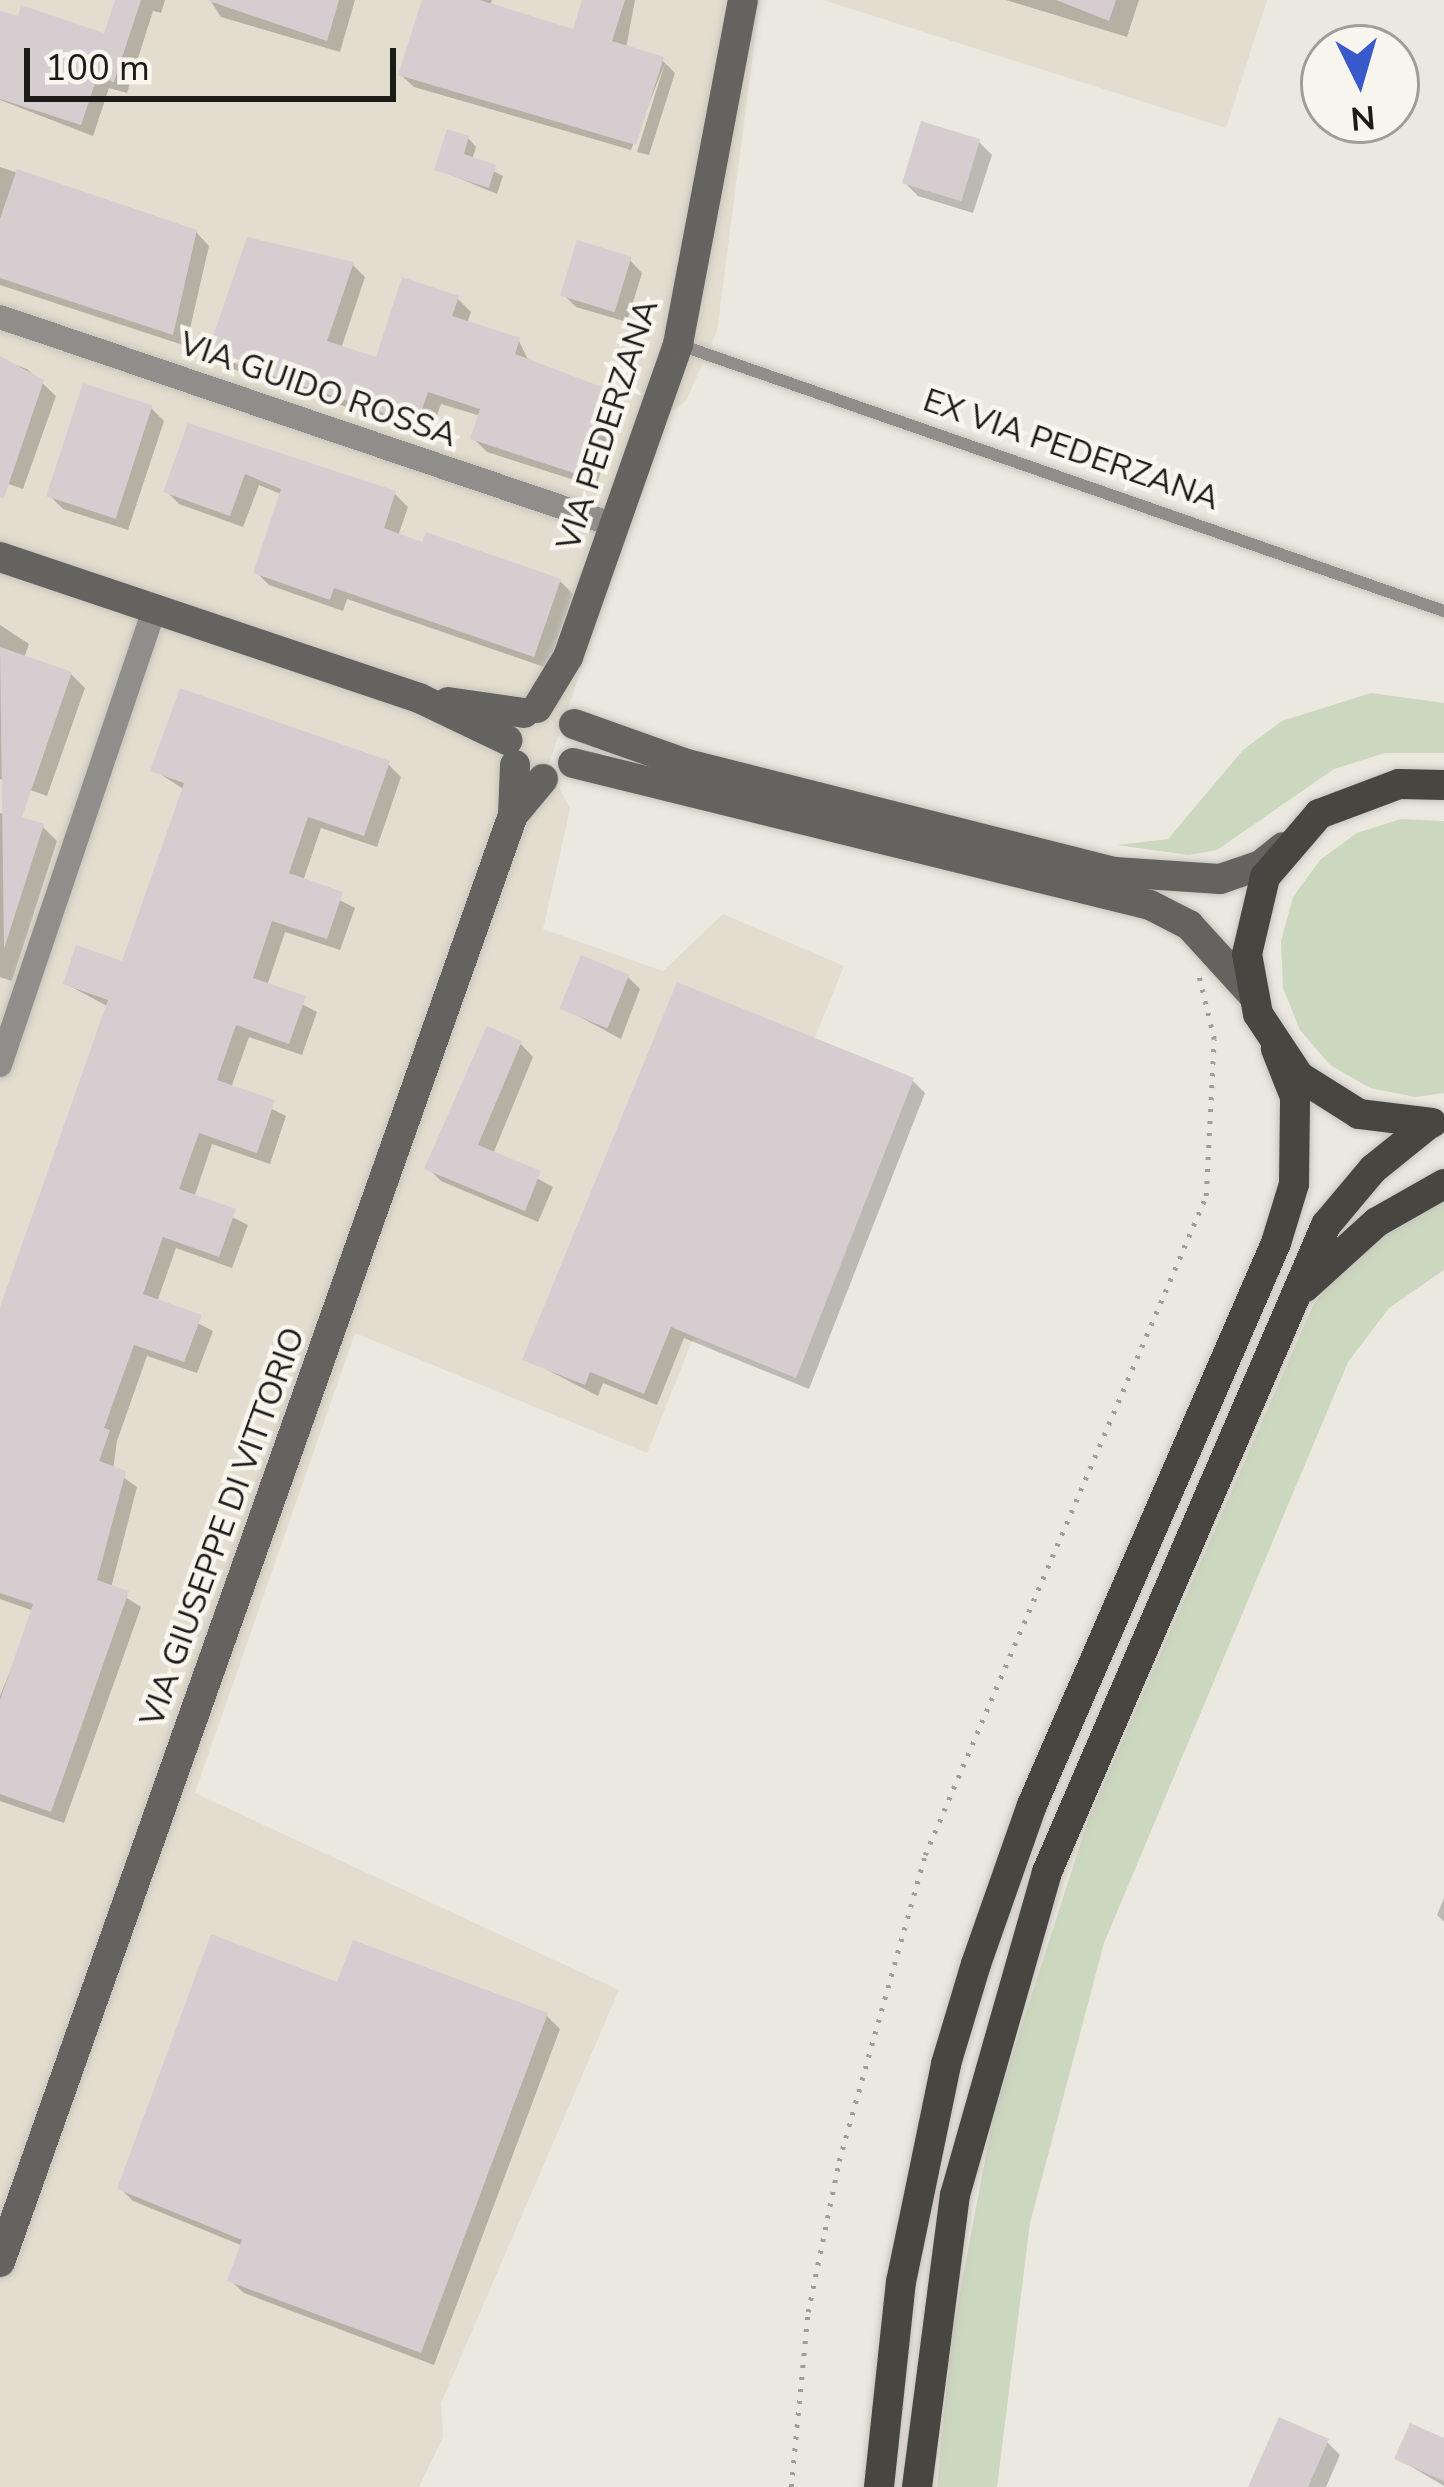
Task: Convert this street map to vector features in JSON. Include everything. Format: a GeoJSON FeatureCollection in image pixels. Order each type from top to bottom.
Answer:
{"type":"FeatureCollection","features":[{"type":"Feature","properties":{"kind":"main road","name":"VIA PEDERZANA"},"geometry":{"type":"LineString","coordinates":[[573,763],[550,715],[678,344],[743,0]]}},
{"type":"Feature","properties":{"kind":"main road"},"geometry":{"type":"LineString","coordinates":[[0,557],[418,698],[550,715],[687,764],[1115,872],[1220,878],[1262,865],[1357,794],[1399,784],[1444,785]]}},
{"type":"Feature","properties":{"kind":"main road"},"geometry":{"type":"LineString","coordinates":[[418,698],[522,761],[573,763],[1150,905],[1189,925],[1252,994],[1295,1097],[1294,1184],[1276,1243],[1032,1805],[946,2064],[901,2282],[879,2487]]}},
{"type":"Feature","properties":{"kind":"main road","name":"VIA GIUSEPPE DI VITTORIO"},"geometry":{"type":"LineString","coordinates":[[0,2262],[513,815],[522,761],[550,715]]}},
{"type":"Feature","properties":{"kind":"main road"},"geometry":{"type":"LineString","coordinates":[[1252,994],[1251,914],[1288,843]]}},
{"type":"Feature","properties":{"kind":"main road"},"geometry":{"type":"LineString","coordinates":[[1276,1049],[1327,1098],[1393,1123],[1436,1122]]}},
{"type":"Feature","properties":{"kind":"main road"},"geometry":{"type":"LineString","coordinates":[[916,2487],[955,2195],[1010,1979],[1097,1745],[1288,1304],[1344,1198],[1436,1122]]}},
{"type":"Feature","properties":{"kind":"main road"},"geometry":{"type":"LineString","coordinates":[[1288,1304],[1377,1222],[1444,1184]]}},
{"type":"Feature","properties":{"kind":"street","name":"VIA GUIDO ROSSA"},"geometry":{"type":"LineString","coordinates":[[0,317],[614,525]]}},
{"type":"Feature","properties":{"kind":"street"},"geometry":{"type":"LineString","coordinates":[[0,1066],[154,611]]}},
{"type":"Feature","properties":{"kind":"lane","name":"EX VIA PEDERZANA"},"geometry":{"type":"LineString","coordinates":[[678,344],[1444,611]]}},
{"type":"Feature","properties":{"kind":"path"},"geometry":{"type":"LineString","coordinates":[[791,2487],[808,2312],[839,2162],[925,1855],[1206,1196],[1214,1039],[1210,1007],[1185,960]]}},
{"type":"Feature","properties":{"kind":"shaded area"},"geometry":{"type":"Polygon","coordinates":[[[0,0],[760,0],[717,331],[686,401],[670,412],[548,766],[570,809],[543,929],[663,971],[723,914],[844,966],[647,1453],[355,1333],[195,1793],[619,1990],[441,2403],[443,2437],[419,2487],[0,2487],[0,0]]]}},
{"type":"Feature","properties":{"kind":"shaded area"},"geometry":{"type":"Polygon","coordinates":[[[823,0],[1267,0],[1226,128],[823,0]]]}},
{"type":"Feature","properties":{"kind":"green space"},"geometry":{"type":"Polygon","coordinates":[[[1371,693],[1444,703],[1444,753],[1385,753],[1334,769],[1217,850],[1188,855],[1117,845],[1168,839],[1243,750],[1282,721],[1371,693]]]}},
{"type":"Feature","properties":{"kind":"green space"},"geometry":{"type":"Polygon","coordinates":[[[1401,819],[1444,821],[1444,1093],[1415,1097],[1370,1088],[1330,1065],[1300,1030],[1283,988],[1281,941],[1293,897],[1320,860],[1357,833],[1401,819]]]}},
{"type":"Feature","properties":{"kind":"green space"},"geometry":{"type":"Polygon","coordinates":[[[1444,1195],[1444,1270],[1389,1308],[1348,1362],[1104,1943],[1030,2223],[997,2487],[937,2487],[951,2340],[994,2112],[1088,1820],[1313,1305],[1361,1246],[1444,1195]]]}},
{"type":"Feature","properties":{"kind":"building"},"geometry":{"type":"Polygon","coordinates":[[[115,0],[141,0],[114,82],[97,77],[81,125],[0,99],[0,11],[18,16],[21,5],[104,33],[115,0]]]}},
{"type":"Feature","properties":{"kind":"building"},"geometry":{"type":"Polygon","coordinates":[[[206,0],[339,0],[327,41],[206,0]]]}},
{"type":"Feature","properties":{"kind":"building"},"geometry":{"type":"Polygon","coordinates":[[[422,0],[480,0],[573,29],[582,0],[625,0],[612,41],[664,57],[636,145],[398,75],[422,0]]]}},
{"type":"Feature","properties":{"kind":"building"},"geometry":{"type":"Polygon","coordinates":[[[1056,0],[1116,0],[1109,21],[1056,0]]]}},
{"type":"Feature","properties":{"kind":"building"},"geometry":{"type":"Polygon","coordinates":[[[921,121],[980,139],[961,201],[902,183],[921,121]]]}},
{"type":"Feature","properties":{"kind":"building"},"geometry":{"type":"Polygon","coordinates":[[[447,129],[469,136],[464,154],[496,165],[489,188],[434,170],[447,129]]]}},
{"type":"Feature","properties":{"kind":"building"},"geometry":{"type":"Polygon","coordinates":[[[17,169],[197,230],[173,335],[0,278],[0,219],[17,169]]]}},
{"type":"Feature","properties":{"kind":"building"},"geometry":{"type":"Polygon","coordinates":[[[247,237],[354,262],[327,341],[376,357],[402,277],[459,296],[452,316],[520,338],[515,354],[610,390],[583,476],[470,439],[480,409],[428,392],[417,424],[207,354],[247,237]]]}},
{"type":"Feature","properties":{"kind":"building"},"geometry":{"type":"Polygon","coordinates":[[[577,240],[632,257],[615,312],[560,295],[577,240]]]}},
{"type":"Feature","properties":{"kind":"building"},"geometry":{"type":"Polygon","coordinates":[[[0,356],[44,380],[4,498],[0,498],[0,356]]]}},
{"type":"Feature","properties":{"kind":"building"},"geometry":{"type":"Polygon","coordinates":[[[83,383],[152,406],[116,519],[46,496],[83,383]]]}},
{"type":"Feature","properties":{"kind":"building"},"geometry":{"type":"Polygon","coordinates":[[[188,423],[396,491],[384,528],[422,542],[426,532],[561,579],[534,657],[334,588],[330,600],[253,573],[281,489],[245,474],[230,516],[163,492],[188,423]]]}},
{"type":"Feature","properties":{"kind":"building"},"geometry":{"type":"Polygon","coordinates":[[[0,647],[72,672],[22,817],[44,824],[4,949],[0,647]]]}},
{"type":"Feature","properties":{"kind":"building"},"geometry":{"type":"Polygon","coordinates":[[[180,688],[390,761],[364,836],[308,817],[289,873],[343,892],[327,939],[272,921],[253,978],[306,996],[289,1044],[236,1025],[217,1080],[275,1100],[257,1153],[199,1133],[179,1189],[236,1209],[219,1257],[163,1237],[143,1294],[202,1315],[184,1362],[134,1345],[104,1428],[110,1430],[99,1461],[126,1471],[97,1580],[129,1591],[51,1812],[0,1794],[0,1700],[33,1604],[0,1593],[0,1307],[108,1000],[63,984],[76,945],[122,961],[184,783],[150,771],[180,688]]]}},
{"type":"Feature","properties":{"kind":"building"},"geometry":{"type":"Polygon","coordinates":[[[581,955],[629,974],[607,1028],[559,1009],[581,955]]]}},
{"type":"Feature","properties":{"kind":"building"},"geometry":{"type":"Polygon","coordinates":[[[677,982],[914,1078],[796,1378],[671,1327],[644,1394],[590,1372],[585,1385],[522,1360],[677,982]]]}},
{"type":"Feature","properties":{"kind":"building"},"geometry":{"type":"Polygon","coordinates":[[[487,1026],[522,1041],[478,1145],[541,1171],[525,1211],[424,1169],[487,1026]]]}},
{"type":"Feature","properties":{"kind":"building"},"geometry":{"type":"Polygon","coordinates":[[[211,1934],[337,1982],[353,1940],[548,2013],[421,2353],[227,2281],[242,2240],[117,2189],[211,1934]]]}},
{"type":"Feature","properties":{"kind":"building"},"geometry":{"type":"Polygon","coordinates":[[[1279,2417],[1329,2439],[1308,2487],[1248,2487],[1279,2417]]]}},
{"type":"Feature","properties":{"kind":"building"},"geometry":{"type":"Polygon","coordinates":[[[1410,2423],[1444,2438],[1444,2481],[1394,2459],[1410,2423]]]}}]}
